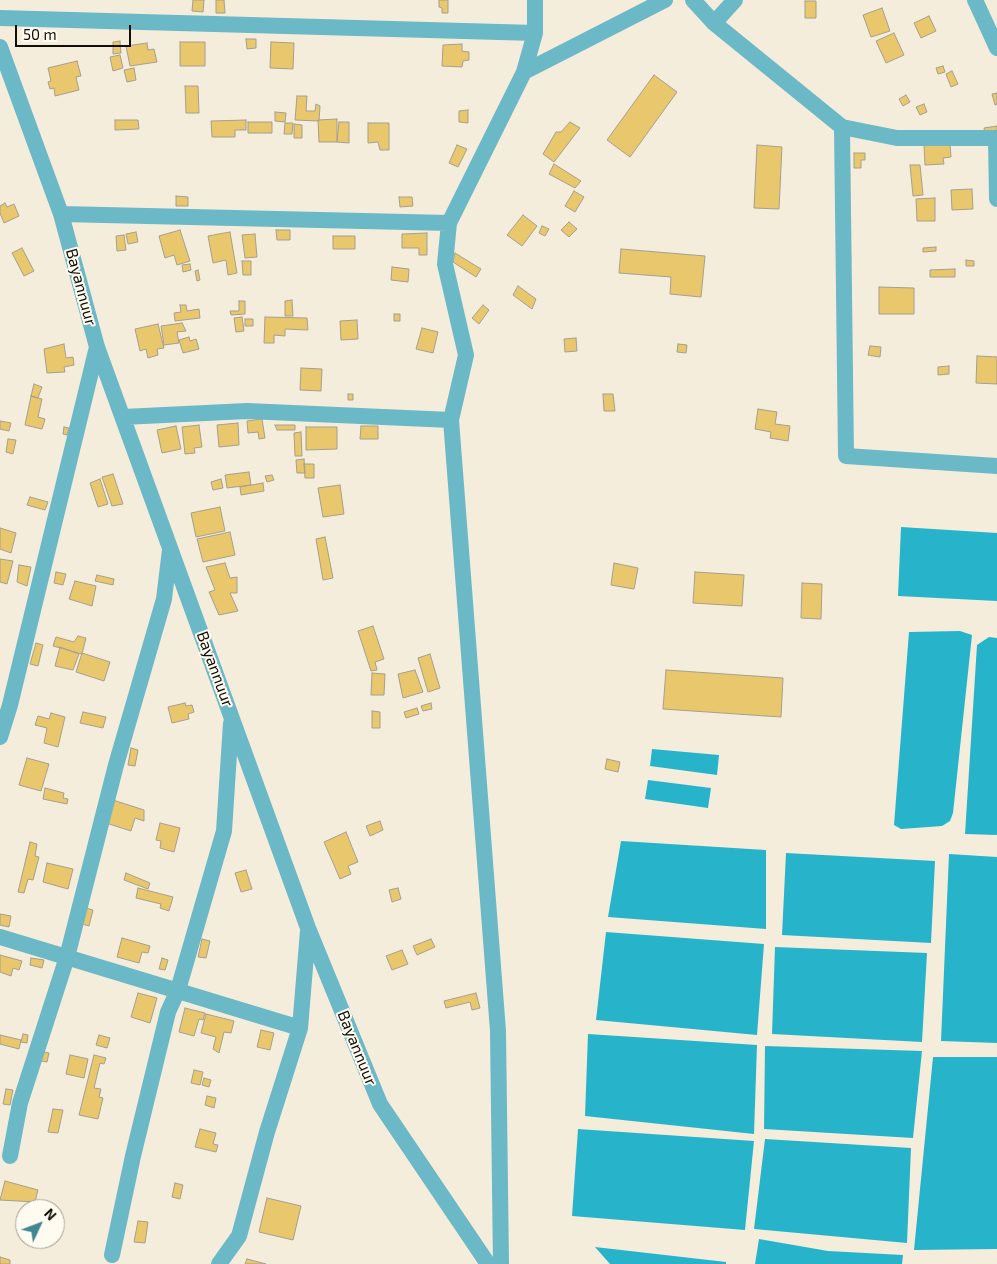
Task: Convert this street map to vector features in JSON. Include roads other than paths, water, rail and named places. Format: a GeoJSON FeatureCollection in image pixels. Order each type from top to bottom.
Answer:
{"type":"FeatureCollection","features":[{"type":"Feature","properties":{"kind":"street"},"geometry":{"type":"LineString","coordinates":[[501,1264],[498,1031],[450,420],[466,354],[445,264],[449,223],[524,72],[535,33],[535,0]]}},
{"type":"Feature","properties":{"kind":"street"},"geometry":{"type":"LineString","coordinates":[[524,72],[665,0]]}},
{"type":"Feature","properties":{"kind":"street"},"geometry":{"type":"LineString","coordinates":[[693,0],[714,24],[842,127],[897,138],[996,138],[997,199]]}},
{"type":"Feature","properties":{"kind":"street"},"geometry":{"type":"LineString","coordinates":[[714,24],[735,0]]}},
{"type":"Feature","properties":{"kind":"street"},"geometry":{"type":"LineString","coordinates":[[975,0],[997,48]]}},
{"type":"Feature","properties":{"kind":"street"},"geometry":{"type":"LineString","coordinates":[[0,18],[535,33]]}},
{"type":"Feature","properties":{"kind":"street","name":"Bayannuur"},"geometry":{"type":"LineString","coordinates":[[0,47],[61,214],[97,347],[308,928],[380,1104],[488,1264]]}},
{"type":"Feature","properties":{"kind":"street"},"geometry":{"type":"LineString","coordinates":[[842,127],[846,456],[997,466]]}},
{"type":"Feature","properties":{"kind":"street"},"geometry":{"type":"LineString","coordinates":[[61,214],[449,223]]}},
{"type":"Feature","properties":{"kind":"street"},"geometry":{"type":"LineString","coordinates":[[0,737],[10,705],[97,347]]}},
{"type":"Feature","properties":{"kind":"street"},"geometry":{"type":"LineString","coordinates":[[123,417],[247,411],[450,420]]}},
{"type":"Feature","properties":{"kind":"street"},"geometry":{"type":"LineString","coordinates":[[10,1156],[20,1103],[67,957],[116,765],[164,599],[170,546]]}},
{"type":"Feature","properties":{"kind":"street"},"geometry":{"type":"LineString","coordinates":[[112,1255],[133,1156],[168,1012],[178,990],[224,831],[232,716]]}},
{"type":"Feature","properties":{"kind":"street"},"geometry":{"type":"LineString","coordinates":[[232,1264],[267,1132],[300,1028],[308,928]]}},
{"type":"Feature","properties":{"kind":"street"},"geometry":{"type":"LineString","coordinates":[[0,937],[300,1028]]}},
{"type":"Feature","properties":{"kind":"street"},"geometry":{"type":"LineString","coordinates":[[219,1264],[239,1236]]}},
{"type":"Feature","properties":{"kind":"water"},"geometry":{"type":"Polygon","coordinates":[[[901,527],[997,533],[997,601],[898,596],[901,527]]]}},
{"type":"Feature","properties":{"kind":"water"},"geometry":{"type":"Polygon","coordinates":[[[960,631],[972,635],[953,813],[950,821],[942,826],[901,829],[894,825],[909,632],[960,631]]]}},
{"type":"Feature","properties":{"kind":"water"},"geometry":{"type":"Polygon","coordinates":[[[989,637],[997,638],[997,835],[965,834],[977,645],[989,637]]]}},
{"type":"Feature","properties":{"kind":"water"},"geometry":{"type":"Polygon","coordinates":[[[652,749],[719,755],[717,775],[650,766],[652,749]]]}},
{"type":"Feature","properties":{"kind":"water"},"geometry":{"type":"Polygon","coordinates":[[[648,780],[711,788],[708,808],[645,799],[648,780]]]}},
{"type":"Feature","properties":{"kind":"water"},"geometry":{"type":"Polygon","coordinates":[[[621,841],[766,850],[766,929],[608,917],[621,841]]]}},
{"type":"Feature","properties":{"kind":"water"},"geometry":{"type":"Polygon","coordinates":[[[786,853],[935,861],[931,943],[782,935],[786,853]]]}},
{"type":"Feature","properties":{"kind":"water"},"geometry":{"type":"Polygon","coordinates":[[[949,854],[997,857],[997,1043],[941,1041],[949,854]]]}},
{"type":"Feature","properties":{"kind":"water"},"geometry":{"type":"Polygon","coordinates":[[[606,932],[764,944],[757,1035],[596,1020],[606,932]]]}},
{"type":"Feature","properties":{"kind":"water"},"geometry":{"type":"Polygon","coordinates":[[[775,947],[927,953],[922,1042],[772,1034],[775,947]]]}},
{"type":"Feature","properties":{"kind":"water"},"geometry":{"type":"Polygon","coordinates":[[[588,1034],[757,1045],[754,1134],[585,1116],[588,1034]]]}},
{"type":"Feature","properties":{"kind":"water"},"geometry":{"type":"Polygon","coordinates":[[[765,1046],[922,1051],[913,1138],[764,1129],[765,1046]]]}},
{"type":"Feature","properties":{"kind":"water"},"geometry":{"type":"Polygon","coordinates":[[[933,1057],[997,1057],[997,1249],[914,1250],[933,1057]]]}},
{"type":"Feature","properties":{"kind":"water"},"geometry":{"type":"Polygon","coordinates":[[[578,1129],[754,1141],[745,1230],[572,1216],[578,1129]]]}},
{"type":"Feature","properties":{"kind":"water"},"geometry":{"type":"Polygon","coordinates":[[[765,1139],[911,1148],[907,1243],[754,1229],[765,1139]]]}},
{"type":"Feature","properties":{"kind":"water"},"geometry":{"type":"Polygon","coordinates":[[[759,1239],[828,1251],[903,1255],[902,1264],[755,1264],[759,1239]]]}},
{"type":"Feature","properties":{"kind":"water"},"geometry":{"type":"Polygon","coordinates":[[[595,1247],[726,1262],[726,1264],[610,1264],[595,1247]]]}}]}
